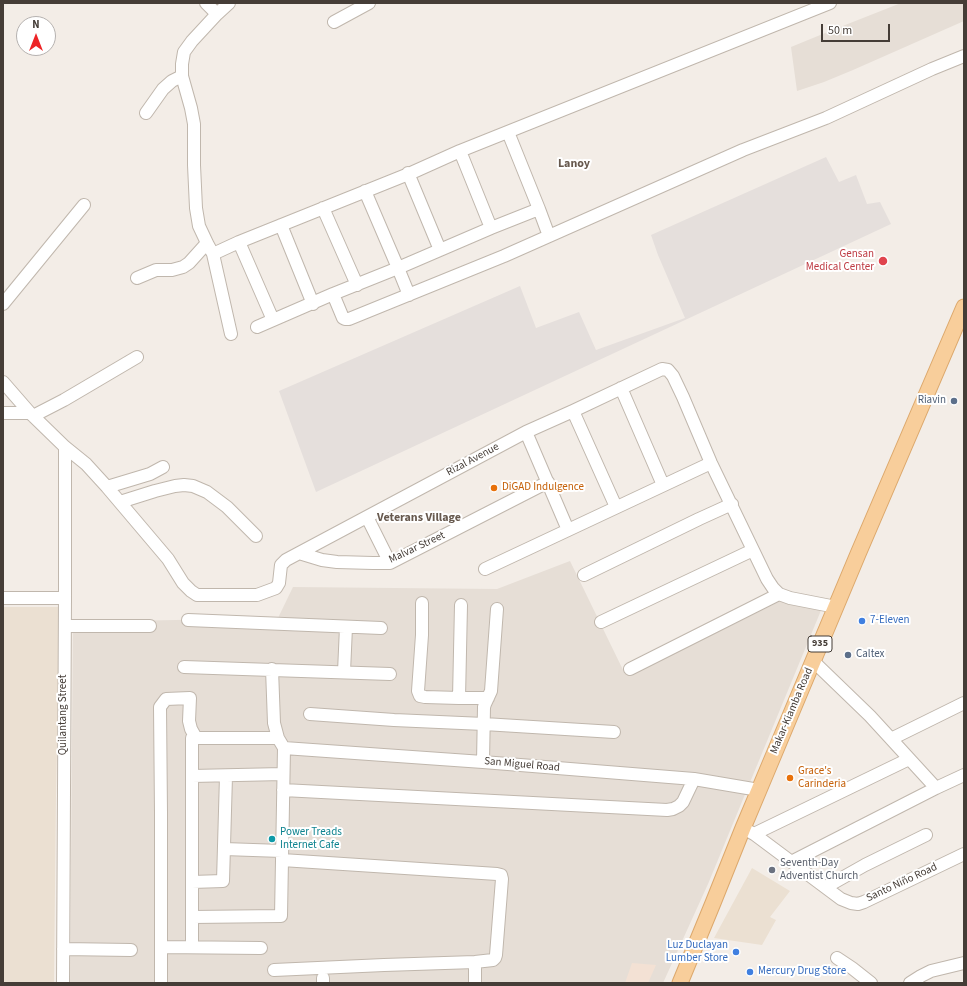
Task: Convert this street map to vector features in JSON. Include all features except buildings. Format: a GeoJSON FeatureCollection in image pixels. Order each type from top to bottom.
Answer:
{"type":"FeatureCollection","features":[{"type":"Feature","properties":{"kind":"main road","name":"Makar-Kiamba Road"},"geometry":{"type":"LineString","coordinates":[[680,983],[713,903],[748,831],[759,790],[964,307]]}},
{"type":"Feature","properties":{"kind":"street"},"geometry":{"type":"LineString","coordinates":[[206,3],[217,14]]}},
{"type":"Feature","properties":{"kind":"street"},"geometry":{"type":"LineString","coordinates":[[229,3],[192,41],[184,52],[182,76],[194,124],[196,208],[199,226],[210,249],[231,334]]}},
{"type":"Feature","properties":{"kind":"street"},"geometry":{"type":"LineString","coordinates":[[138,278],[156,270],[172,270],[182,267],[189,264],[210,249],[239,242],[460,151],[830,3]]}},
{"type":"Feature","properties":{"kind":"street"},"geometry":{"type":"LineString","coordinates":[[334,22],[365,4]]}},
{"type":"Feature","properties":{"kind":"street"},"geometry":{"type":"LineString","coordinates":[[332,294],[343,318],[347,320],[549,236],[743,150],[826,118],[932,69],[964,56]]}},
{"type":"Feature","properties":{"kind":"street"},"geometry":{"type":"LineString","coordinates":[[146,113],[162,89],[172,81],[182,76]]}},
{"type":"Feature","properties":{"kind":"street"},"geometry":{"type":"LineString","coordinates":[[508,132],[549,236]]}},
{"type":"Feature","properties":{"kind":"street"},"geometry":{"type":"LineString","coordinates":[[460,151],[491,228]]}},
{"type":"Feature","properties":{"kind":"street"},"geometry":{"type":"LineString","coordinates":[[408,173],[440,250]]}},
{"type":"Feature","properties":{"kind":"street"},"geometry":{"type":"LineString","coordinates":[[365,191],[409,295]]}},
{"type":"Feature","properties":{"kind":"street"},"geometry":{"type":"LineString","coordinates":[[3,304],[84,205]]}},
{"type":"Feature","properties":{"kind":"street"},"geometry":{"type":"LineString","coordinates":[[323,208],[357,285]]}},
{"type":"Feature","properties":{"kind":"street"},"geometry":{"type":"LineString","coordinates":[[257,327],[313,304],[332,294],[539,209]]}},
{"type":"Feature","properties":{"kind":"street"},"geometry":{"type":"LineString","coordinates":[[281,225],[313,304]]}},
{"type":"Feature","properties":{"kind":"street"},"geometry":{"type":"LineString","coordinates":[[239,242],[273,320]]}},
{"type":"Feature","properties":{"kind":"street"},"geometry":{"type":"LineString","coordinates":[[3,413],[31,414],[64,400],[137,357]]}},
{"type":"Feature","properties":{"kind":"street","name":"Rizal Avenue"},"geometry":{"type":"LineString","coordinates":[[120,502],[168,559],[183,583],[191,592],[197,595],[257,595],[276,588],[279,583],[281,565],[286,560],[526,432],[662,369],[668,370],[674,376],[711,463]]}},
{"type":"Feature","properties":{"kind":"street"},"geometry":{"type":"LineString","coordinates":[[3,382],[31,414],[65,447],[86,464],[120,502],[175,486],[193,486],[207,492],[227,508],[256,536]]}},
{"type":"Feature","properties":{"kind":"street"},"geometry":{"type":"LineString","coordinates":[[621,388],[663,485]]}},
{"type":"Feature","properties":{"kind":"street"},"geometry":{"type":"LineString","coordinates":[[573,411],[616,507]]}},
{"type":"Feature","properties":{"kind":"street"},"geometry":{"type":"LineString","coordinates":[[526,432],[568,530]]}},
{"type":"Feature","properties":{"kind":"street","name":"Quilantang Street"},"geometry":{"type":"LineString","coordinates":[[63,983],[65,447]]}},
{"type":"Feature","properties":{"kind":"street"},"geometry":{"type":"LineString","coordinates":[[486,569],[711,463],[767,579],[773,588],[779,594],[790,598],[836,607]]}},
{"type":"Feature","properties":{"kind":"street"},"geometry":{"type":"LineString","coordinates":[[108,487],[150,474],[163,467]]}},
{"type":"Feature","properties":{"kind":"street","name":"Malvar Street"},"geometry":{"type":"LineString","coordinates":[[299,553],[322,560],[337,562],[390,563],[548,482]]}},
{"type":"Feature","properties":{"kind":"street"},"geometry":{"type":"LineString","coordinates":[[584,575],[732,504]]}},
{"type":"Feature","properties":{"kind":"street"},"geometry":{"type":"LineString","coordinates":[[367,517],[390,563]]}},
{"type":"Feature","properties":{"kind":"street"},"geometry":{"type":"LineString","coordinates":[[601,622],[753,550]]}},
{"type":"Feature","properties":{"kind":"street"},"geometry":{"type":"LineString","coordinates":[[630,668],[779,594]]}},
{"type":"Feature","properties":{"kind":"street"},"geometry":{"type":"LineString","coordinates":[[3,598],[65,598]]}},
{"type":"Feature","properties":{"kind":"street"},"geometry":{"type":"LineString","coordinates":[[422,603],[422,635],[418,691],[420,696],[488,698]]}},
{"type":"Feature","properties":{"kind":"street"},"geometry":{"type":"LineString","coordinates":[[459,698],[461,605]]}},
{"type":"Feature","properties":{"kind":"street"},"geometry":{"type":"LineString","coordinates":[[483,762],[485,704],[491,691],[497,609]]}},
{"type":"Feature","properties":{"kind":"street"},"geometry":{"type":"LineString","coordinates":[[188,620],[381,628]]}},
{"type":"Feature","properties":{"kind":"street"},"geometry":{"type":"LineString","coordinates":[[65,626],[150,626]]}},
{"type":"Feature","properties":{"kind":"street"},"geometry":{"type":"LineString","coordinates":[[344,672],[346,627]]}},
{"type":"Feature","properties":{"kind":"street"},"geometry":{"type":"LineString","coordinates":[[813,662],[870,716],[936,788]]}},
{"type":"Feature","properties":{"kind":"street"},"geometry":{"type":"LineString","coordinates":[[184,667],[390,674]]}},
{"type":"Feature","properties":{"kind":"street"},"geometry":{"type":"LineString","coordinates":[[192,916],[281,916],[283,774],[281,743],[274,723],[272,669]]}},
{"type":"Feature","properties":{"kind":"street"},"geometry":{"type":"LineString","coordinates":[[161,983],[160,707],[166,699],[190,698],[189,721],[196,738],[192,738],[192,947]]}},
{"type":"Feature","properties":{"kind":"street"},"geometry":{"type":"LineString","coordinates":[[891,739],[964,703]]}},
{"type":"Feature","properties":{"kind":"street"},"geometry":{"type":"LineString","coordinates":[[310,714],[614,732]]}},
{"type":"Feature","properties":{"kind":"street","name":"San Miguel Road"},"geometry":{"type":"LineString","coordinates":[[196,738],[281,743],[483,762],[694,779],[759,790]]}},
{"type":"Feature","properties":{"kind":"street"},"geometry":{"type":"LineString","coordinates":[[748,831],[909,759]]}},
{"type":"Feature","properties":{"kind":"street"},"geometry":{"type":"LineString","coordinates":[[192,776],[283,774]]}},
{"type":"Feature","properties":{"kind":"street"},"geometry":{"type":"LineString","coordinates":[[791,862],[964,775]]}},
{"type":"Feature","properties":{"kind":"street"},"geometry":{"type":"LineString","coordinates":[[192,882],[223,881],[226,776]]}},
{"type":"Feature","properties":{"kind":"street"},"geometry":{"type":"LineString","coordinates":[[283,790],[667,810],[680,806],[694,779]]}},
{"type":"Feature","properties":{"kind":"street","name":"Santo Niño Road"},"geometry":{"type":"LineString","coordinates":[[748,831],[846,901],[858,904],[964,854]]}},
{"type":"Feature","properties":{"kind":"street"},"geometry":{"type":"LineString","coordinates":[[826,887],[865,865],[926,835]]}},
{"type":"Feature","properties":{"kind":"street"},"geometry":{"type":"LineString","coordinates":[[224,849],[501,875],[502,879],[496,957],[493,960],[274,970]]}},
{"type":"Feature","properties":{"kind":"street"},"geometry":{"type":"LineString","coordinates":[[161,947],[261,948]]}},
{"type":"Feature","properties":{"kind":"street"},"geometry":{"type":"LineString","coordinates":[[63,949],[132,950]]}},
{"type":"Feature","properties":{"kind":"street"},"geometry":{"type":"LineString","coordinates":[[837,958],[871,983]]}},
{"type":"Feature","properties":{"kind":"street"},"geometry":{"type":"LineString","coordinates":[[475,962],[475,983]]}},
{"type":"Feature","properties":{"kind":"street"},"geometry":{"type":"LineString","coordinates":[[910,983],[931,971],[964,963]]}},
{"type":"Feature","properties":{"kind":"shaded area"},"geometry":{"type":"Polygon","coordinates":[[[901,3],[964,3],[964,21],[853,70],[797,91],[791,47],[901,3]]]}},
{"type":"Feature","properties":{"kind":"shaded area"},"geometry":{"type":"Polygon","coordinates":[[[826,157],[839,182],[856,175],[867,204],[880,202],[891,224],[316,492],[279,391],[520,286],[536,328],[579,312],[596,350],[685,318],[651,235],[826,157]]]}},
{"type":"Feature","properties":{"kind":"shaded area"},"geometry":{"type":"Polygon","coordinates":[[[570,561],[625,674],[778,598],[822,608],[708,884],[663,983],[70,983],[73,622],[278,618],[293,587],[497,589],[570,561]]]}},
{"type":"Feature","properties":{"kind":"shaded area"},"geometry":{"type":"Polygon","coordinates":[[[3,607],[60,607],[54,983],[3,983],[3,607]]]}},
{"type":"Feature","properties":{"kind":"shaded area"},"geometry":{"type":"Polygon","coordinates":[[[752,868],[790,891],[770,917],[776,920],[762,945],[714,938],[752,868]]]}},
{"type":"Feature","properties":{"kind":"shaded area"},"geometry":{"type":"Polygon","coordinates":[[[632,963],[656,965],[648,983],[625,983],[632,963]]]}},
{"type":"Feature","properties":{"kind":"place","name":"Gensan Medical Center"},"geometry":{"type":"Point","coordinates":[883,261]}},
{"type":"Feature","properties":{"kind":"place","name":"Riavin"},"geometry":{"type":"Point","coordinates":[954,401]}},
{"type":"Feature","properties":{"kind":"place","name":"DiGAD Indulgence"},"geometry":{"type":"Point","coordinates":[494,488]}},
{"type":"Feature","properties":{"kind":"place","name":"7-Eleven"},"geometry":{"type":"Point","coordinates":[862,621]}},
{"type":"Feature","properties":{"kind":"place","name":"Caltex"},"geometry":{"type":"Point","coordinates":[848,655]}},
{"type":"Feature","properties":{"kind":"place","name":"Grace's Carinderia"},"geometry":{"type":"Point","coordinates":[790,778]}},
{"type":"Feature","properties":{"kind":"place","name":"Power Treads Internet Cafe"},"geometry":{"type":"Point","coordinates":[272,839]}},
{"type":"Feature","properties":{"kind":"place","name":"Seventh-Day Adventist Church"},"geometry":{"type":"Point","coordinates":[772,870]}},
{"type":"Feature","properties":{"kind":"place","name":"Luz Duclayan Lumber Store"},"geometry":{"type":"Point","coordinates":[736,952]}},
{"type":"Feature","properties":{"kind":"place","name":"Mercury Drug Store"},"geometry":{"type":"Point","coordinates":[750,972]}},
{"type":"Feature","properties":{"kind":"district","name":"Lanoy"},"geometry":{"type":"Point","coordinates":[574,164]}},
{"type":"Feature","properties":{"kind":"district","name":"Veterans Village"},"geometry":{"type":"Point","coordinates":[419,518]}}]}
